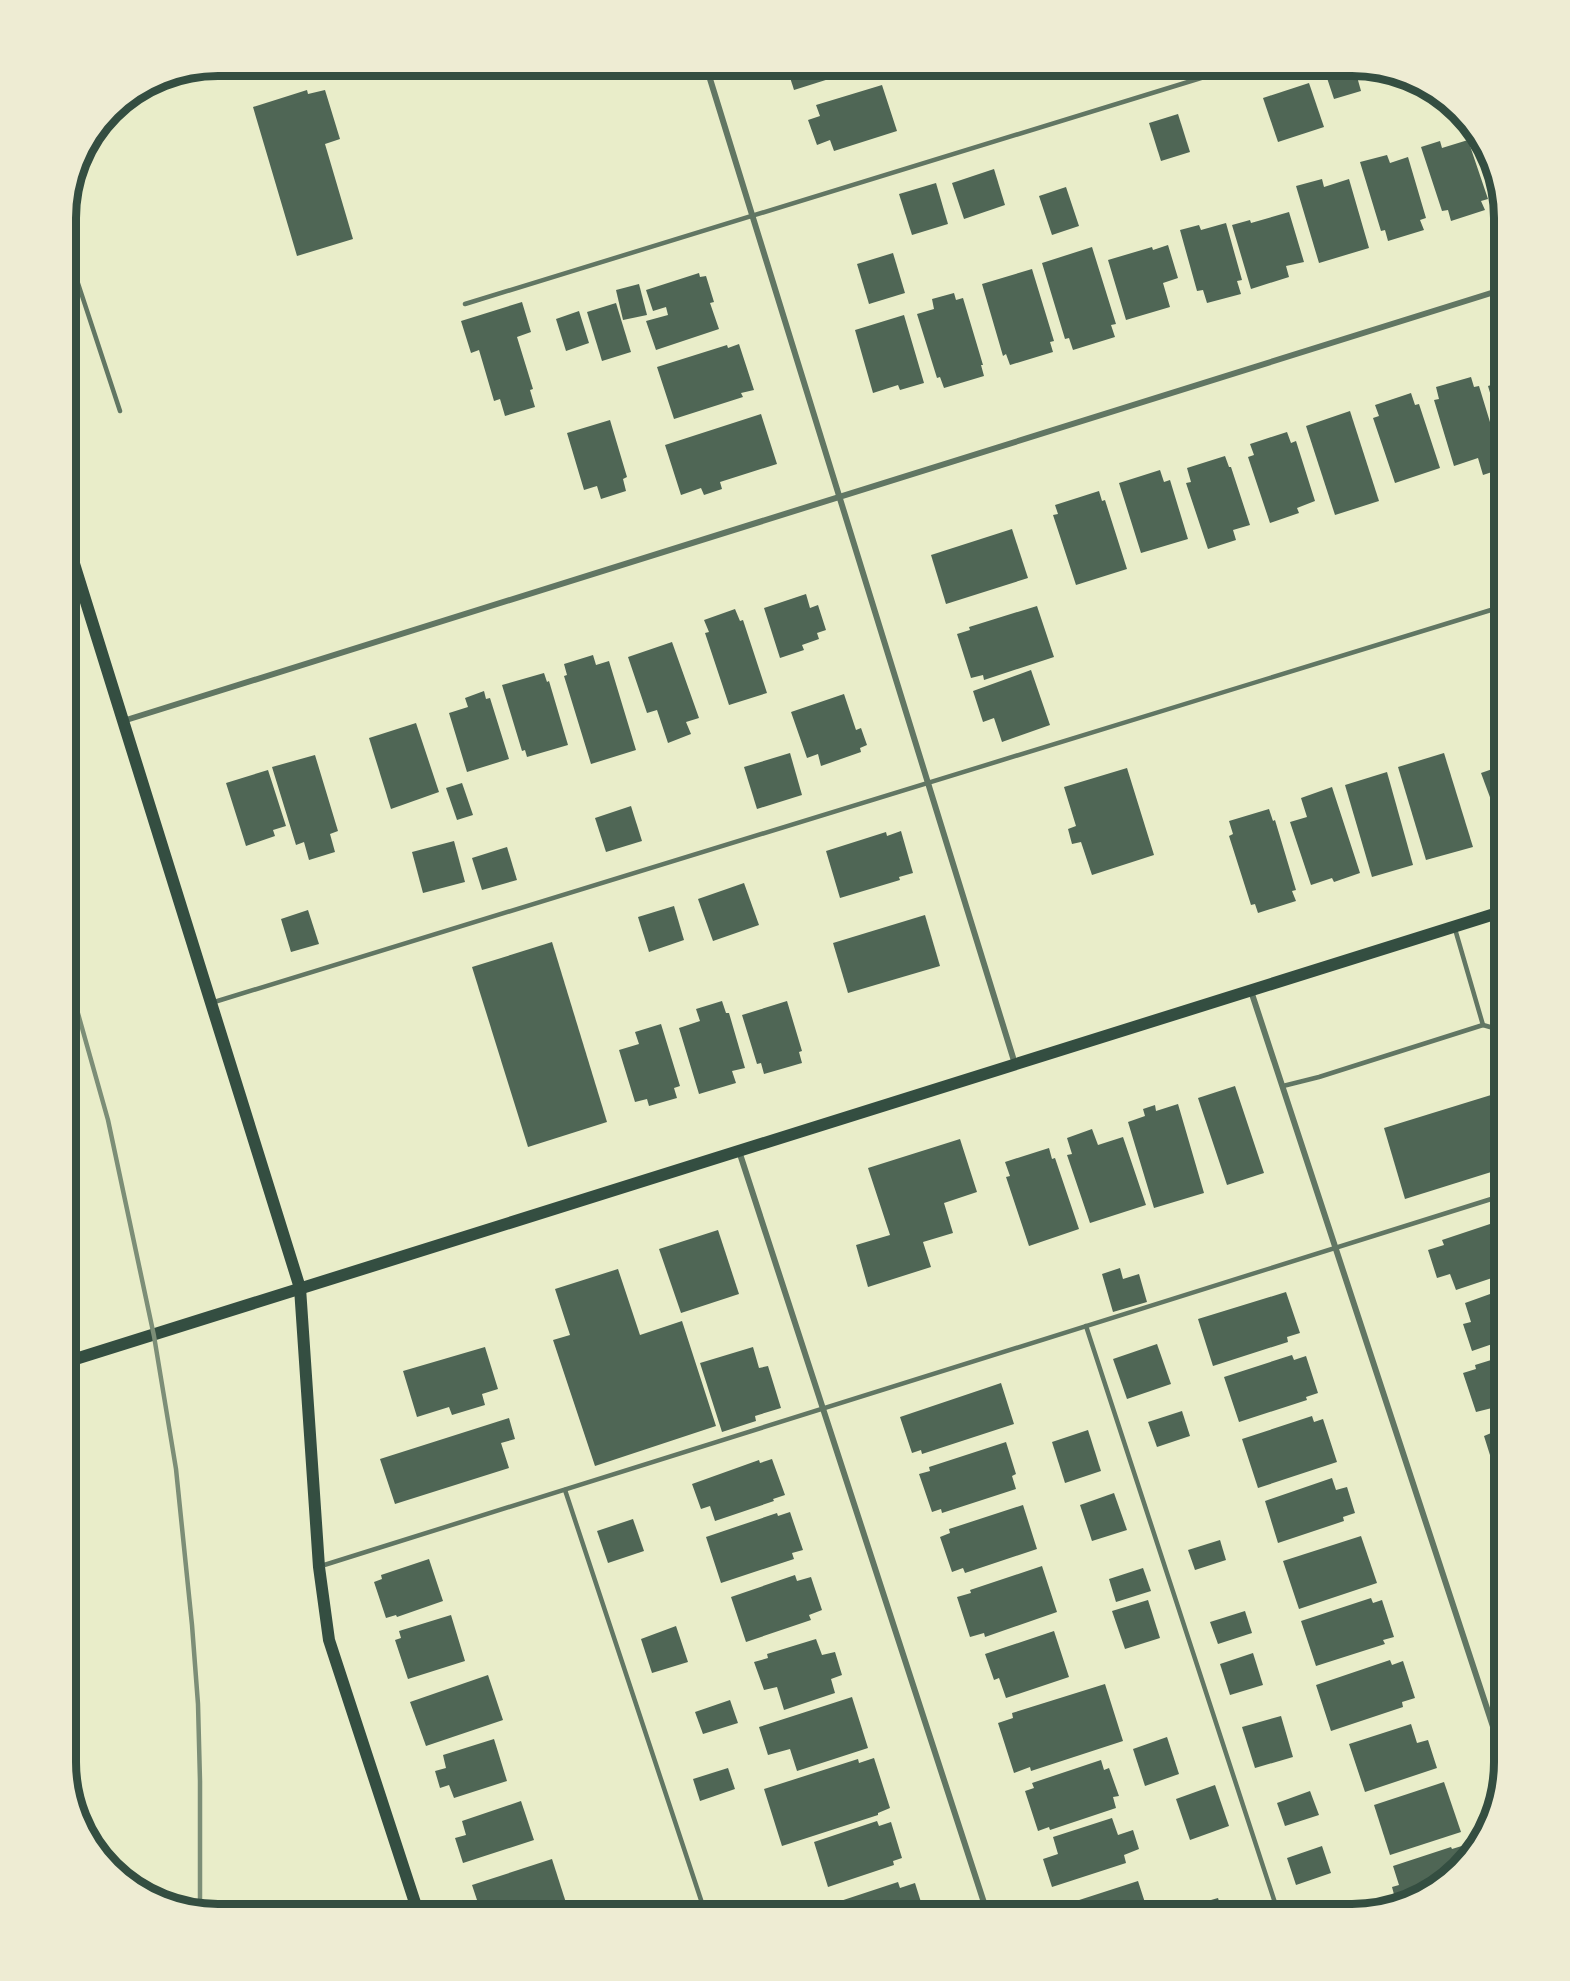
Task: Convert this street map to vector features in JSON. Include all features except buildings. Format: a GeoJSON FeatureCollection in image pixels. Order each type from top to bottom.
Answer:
{"type":"FeatureCollection","features":[{"type":"Feature","properties":{"kind":"main road"},"geometry":{"type":"LineString","coordinates":[[77,574],[300,1288],[319,1567],[329,1640],[414,1904]]}},
{"type":"Feature","properties":{"kind":"main road"},"geometry":{"type":"LineString","coordinates":[[77,1359],[1494,914]]}},
{"type":"Feature","properties":{"kind":"street"},"geometry":{"type":"LineString","coordinates":[[709,77],[1015,1065]]}},
{"type":"Feature","properties":{"kind":"street"},"geometry":{"type":"LineString","coordinates":[[123,722],[1494,292]]}},
{"type":"Feature","properties":{"kind":"street"},"geometry":{"type":"LineString","coordinates":[[1251,991],[1494,1730]]}},
{"type":"Feature","properties":{"kind":"street"},"geometry":{"type":"LineString","coordinates":[[739,1151],[984,1904]]}},
{"type":"Feature","properties":{"kind":"lane"},"geometry":{"type":"LineString","coordinates":[[465,304],[1205,77]]}},
{"type":"Feature","properties":{"kind":"lane"},"geometry":{"type":"LineString","coordinates":[[77,280],[120,411]]}},
{"type":"Feature","properties":{"kind":"lane"},"geometry":{"type":"LineString","coordinates":[[211,1003],[1494,609]]}},
{"type":"Feature","properties":{"kind":"lane"},"geometry":{"type":"LineString","coordinates":[[1454,927],[1483,1025]]}},
{"type":"Feature","properties":{"kind":"lane"},"geometry":{"type":"LineString","coordinates":[[1282,1086],[1319,1077],[1483,1025],[1494,1028]]}},
{"type":"Feature","properties":{"kind":"lane"},"geometry":{"type":"LineString","coordinates":[[319,1567],[1494,1198]]}},
{"type":"Feature","properties":{"kind":"lane"},"geometry":{"type":"LineString","coordinates":[[1086,1326],[1275,1904]]}},
{"type":"Feature","properties":{"kind":"lane"},"geometry":{"type":"LineString","coordinates":[[565,1490],[702,1904]]}},
{"type":"Feature","properties":{"kind":"railway"},"geometry":{"type":"LineString","coordinates":[[77,1010],[108,1120],[154,1336],[176,1469],[198,1704],[200,1903]]}}]}
